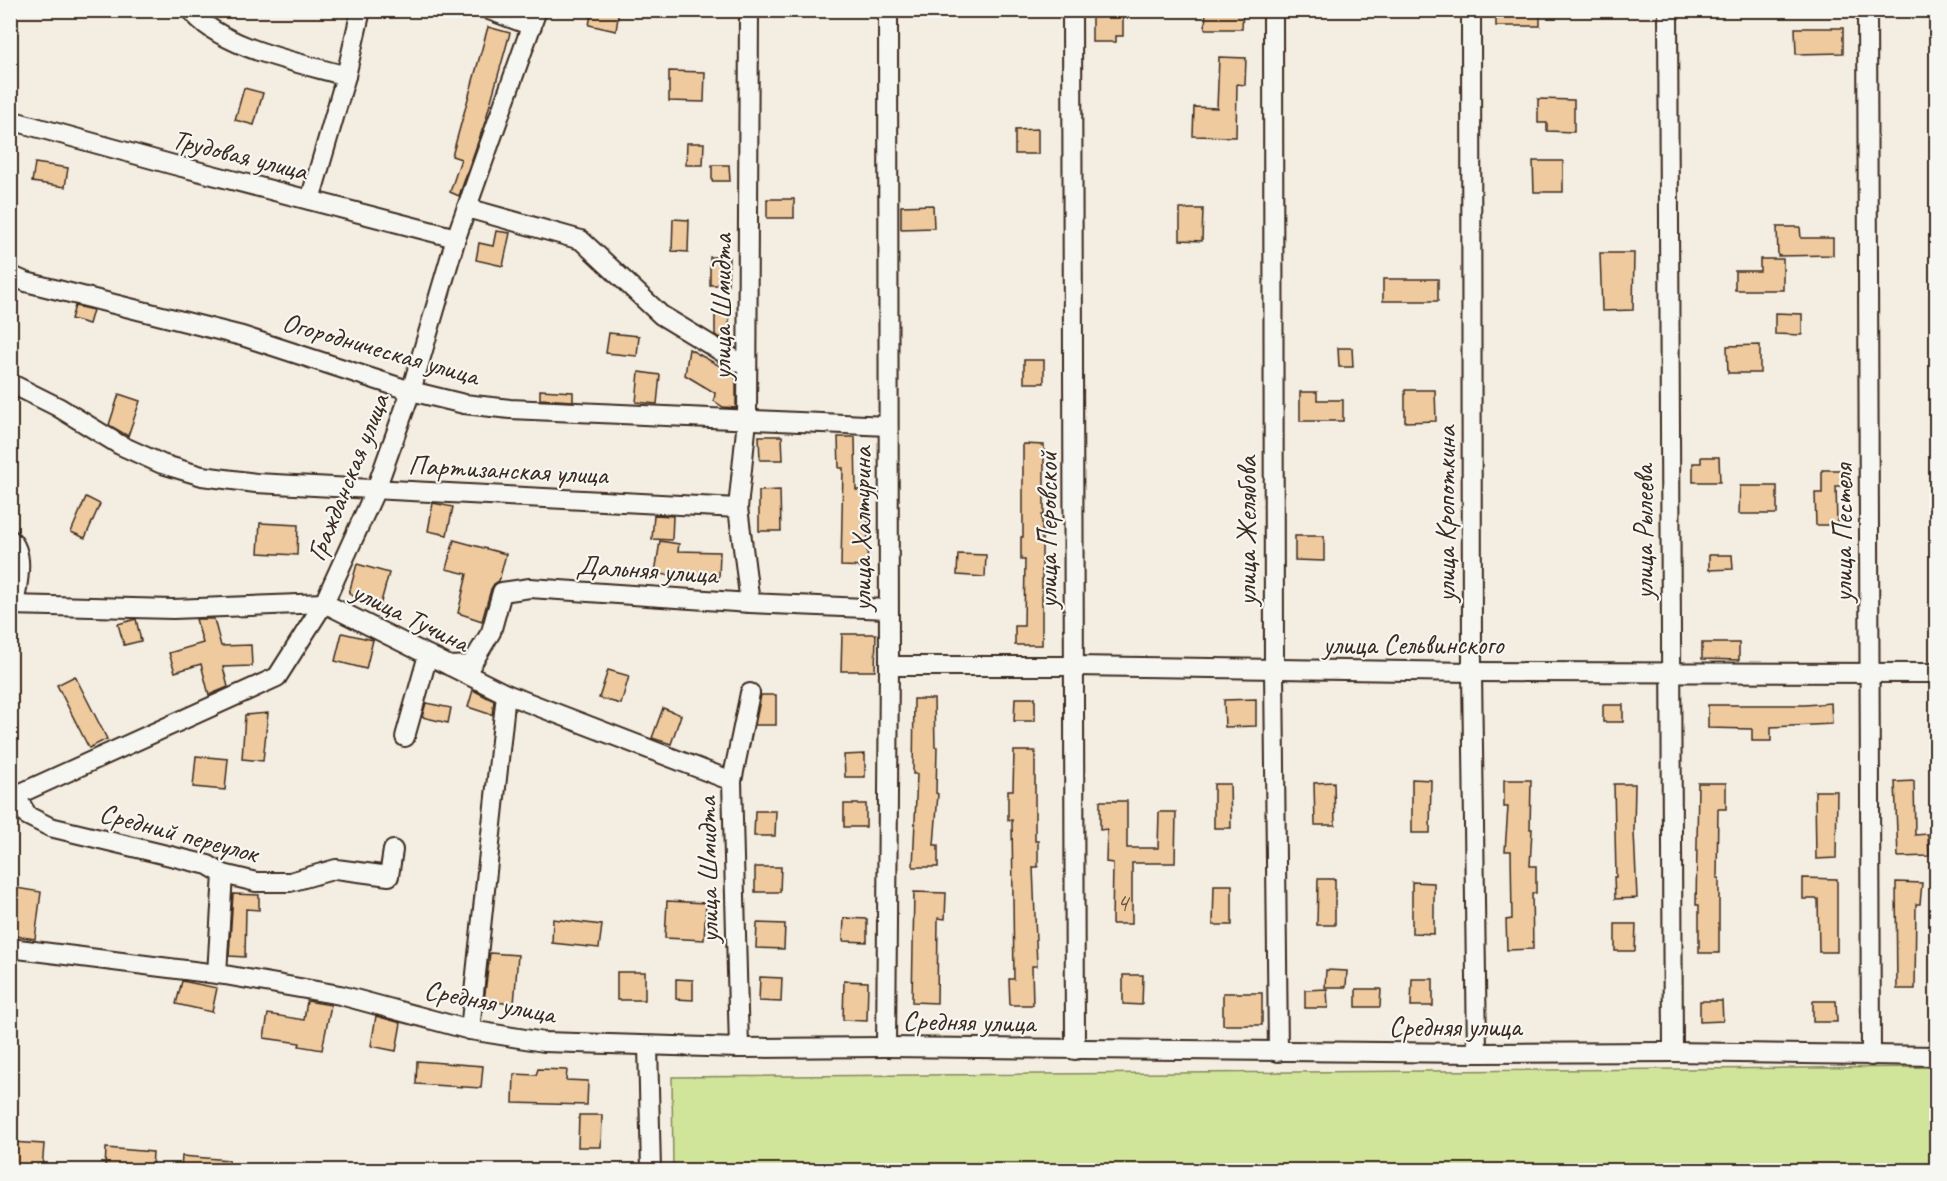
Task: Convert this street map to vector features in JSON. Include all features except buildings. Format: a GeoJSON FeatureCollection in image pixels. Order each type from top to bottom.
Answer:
{"type":"FeatureCollection","features":[{"type":"Feature","properties":{"kind":"street"},"geometry":{"type":"LineString","coordinates":[[191,10],[197,18],[223,37],[256,50],[346,76]]}},
{"type":"Feature","properties":{"kind":"street"},"geometry":{"type":"LineString","coordinates":[[310,200],[346,76],[361,10]]}},
{"type":"Feature","properties":{"kind":"street"},"geometry":{"type":"LineString","coordinates":[[489,10],[535,18]]}},
{"type":"Feature","properties":{"kind":"street","name":"улица Шмидта"},"geometry":{"type":"LineString","coordinates":[[749,10],[747,420],[738,508],[750,603]]}},
{"type":"Feature","properties":{"kind":"street","name":"улица Халтурина"},"geometry":{"type":"LineString","coordinates":[[886,1047],[889,666],[888,10]]}},
{"type":"Feature","properties":{"kind":"street","name":"улица Перовской"},"geometry":{"type":"LineString","coordinates":[[1072,10],[1075,1050]]}},
{"type":"Feature","properties":{"kind":"street","name":"улица Желябова"},"geometry":{"type":"LineString","coordinates":[[1273,10],[1274,670],[1278,1052]]}},
{"type":"Feature","properties":{"kind":"street","name":"улица Кропоткина"},"geometry":{"type":"LineString","coordinates":[[1471,10],[1472,672],[1477,1053]]}},
{"type":"Feature","properties":{"kind":"street","name":"улица Рылеева"},"geometry":{"type":"LineString","coordinates":[[1668,10],[1673,1052]]}},
{"type":"Feature","properties":{"kind":"street","name":"улица Пестеля"},"geometry":{"type":"LineString","coordinates":[[1867,10],[1871,1056]]}},
{"type":"Feature","properties":{"kind":"street","name":"Гражданская улица"},"geometry":{"type":"LineString","coordinates":[[13,796],[277,676],[324,603],[376,489],[411,391],[456,238],[535,18]]}},
{"type":"Feature","properties":{"kind":"street","name":"Трудовая улица"},"geometry":{"type":"LineString","coordinates":[[10,120],[456,238]]}},
{"type":"Feature","properties":{"kind":"street"},"geometry":{"type":"LineString","coordinates":[[467,208],[581,240],[661,315],[747,367]]}},
{"type":"Feature","properties":{"kind":"street","name":"Огородническая улица"},"geometry":{"type":"LineString","coordinates":[[10,275],[26,282],[242,336],[411,391],[464,404],[510,409],[888,426]]}},
{"type":"Feature","properties":{"kind":"street","name":"Партизанская улица"},"geometry":{"type":"LineString","coordinates":[[10,383],[58,407],[120,445],[162,464],[202,476],[256,483],[738,508]]}},
{"type":"Feature","properties":{"kind":"street"},"geometry":{"type":"LineString","coordinates":[[10,539],[16,545],[19,567],[12,605]]}},
{"type":"Feature","properties":{"kind":"street","name":"Дальняя улица"},"geometry":{"type":"LineString","coordinates":[[450,666],[471,665],[491,632],[502,592],[530,588],[750,603],[888,609]]}},
{"type":"Feature","properties":{"kind":"street","name":"улица Тучина"},"geometry":{"type":"LineString","coordinates":[[12,605],[173,609],[324,603],[507,694],[732,781]]}},
{"type":"Feature","properties":{"kind":"street"},"geometry":{"type":"LineString","coordinates":[[405,737],[428,655]]}},
{"type":"Feature","properties":{"kind":"street","name":"улица Сельвинского"},"geometry":{"type":"LineString","coordinates":[[889,666],[1074,666],[1472,672],[1936,673]]}},
{"type":"Feature","properties":{"kind":"street","name":"улица Шмидта"},"geometry":{"type":"LineString","coordinates":[[738,1048],[732,781],[750,693]]}},
{"type":"Feature","properties":{"kind":"street"},"geometry":{"type":"LineString","coordinates":[[470,1030],[507,694]]}},
{"type":"Feature","properties":{"kind":"street","name":"Средний переулок"},"geometry":{"type":"LineString","coordinates":[[13,796],[28,816],[50,827],[208,865],[222,874],[256,882],[290,882],[336,869],[389,876],[393,850]]}},
{"type":"Feature","properties":{"kind":"street"},"geometry":{"type":"LineString","coordinates":[[217,974],[222,874]]}},
{"type":"Feature","properties":{"kind":"street","name":"Средняя улица"},"geometry":{"type":"LineString","coordinates":[[10,948],[217,974],[340,995],[470,1030],[544,1042],[738,1048],[886,1047],[1477,1053],[1673,1052],[1936,1056]]}},
{"type":"Feature","properties":{"kind":"street"},"geometry":{"type":"LineString","coordinates":[[624,1045],[638,1059],[648,1083]]}},
{"type":"Feature","properties":{"kind":"street"},"geometry":{"type":"LineString","coordinates":[[648,1046],[651,1170]]}},
{"type":"Feature","properties":{"kind":"street"},"geometry":{"type":"LineString","coordinates":[[648,1083],[659,1059],[679,1047]]}},
{"type":"Feature","properties":{"kind":"green space"},"geometry":{"type":"Polygon","coordinates":[[[1936,1067],[1936,1162],[1920,1170],[673,1170],[672,1077],[1936,1067]]]}}]}
